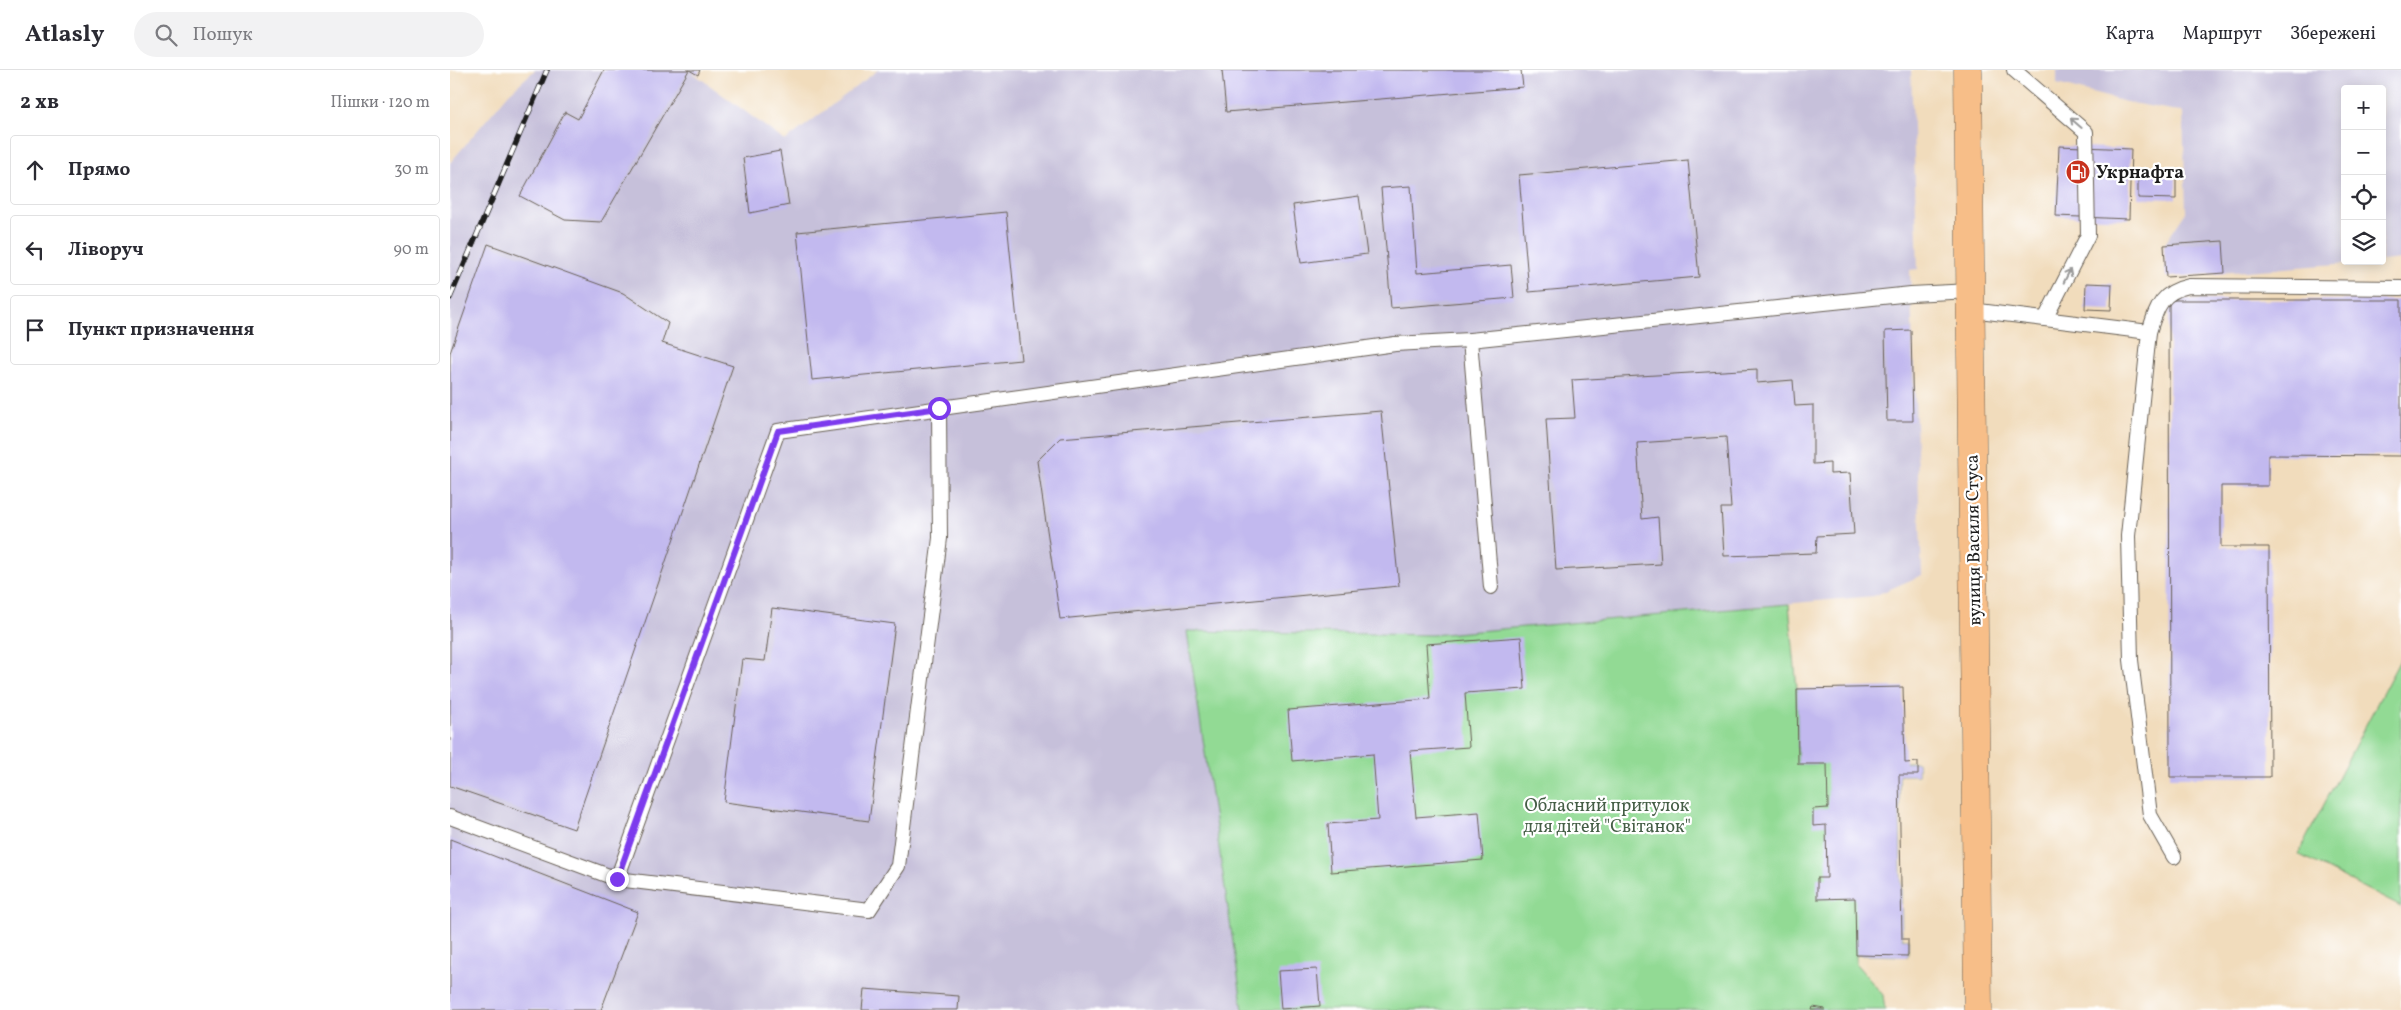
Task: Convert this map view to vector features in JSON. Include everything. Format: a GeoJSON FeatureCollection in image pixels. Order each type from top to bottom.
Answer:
{"type":"FeatureCollection","features":[{"type":"Feature","properties":{"kind":"main road","name":"вулиця Василя Стуса"},"geometry":{"type":"LineString","coordinates":[[1968,70],[1978,1010]]}},
{"type":"Feature","properties":{"kind":"lane"},"geometry":{"type":"LineString","coordinates":[[2014,70],[2086,132],[2088,235],[2045,320]]}},
{"type":"Feature","properties":{"kind":"lane"},"geometry":{"type":"LineString","coordinates":[[2174,857],[2150,815],[2131,660],[2128,536],[2149,332],[2158,306],[2166,296],[2176,289],[2189,286],[2401,288]]}},
{"type":"Feature","properties":{"kind":"lane"},"geometry":{"type":"LineString","coordinates":[[617,879],[778,431],[1395,344],[1470,340],[1911,294],[1971,301],[2045,320],[2149,332]]}},
{"type":"Feature","properties":{"kind":"lane"},"geometry":{"type":"LineString","coordinates":[[1470,340],[1491,587]]}},
{"type":"Feature","properties":{"kind":"lane"},"geometry":{"type":"LineString","coordinates":[[450,817],[617,879],[869,910],[898,866],[940,538],[939,408]]}},
{"type":"Feature","properties":{"kind":"shaded area"},"geometry":{"type":"Polygon","coordinates":[[[535,70],[689,70],[785,141],[878,70],[1911,70],[1918,269],[1910,270],[1922,575],[1874,596],[1432,635],[1187,631],[1243,1010],[450,1010],[450,163],[509,93],[535,70]]]}},
{"type":"Feature","properties":{"kind":"shaded area"},"geometry":{"type":"Polygon","coordinates":[[[2057,70],[2401,70],[2401,259],[2386,261],[2386,85],[2341,85],[2341,264],[2166,277],[2164,245],[2186,212],[2183,112],[2126,102],[2057,84],[2057,70]]]}},
{"type":"Feature","properties":{"kind":"green space","name":"Обласний притулок для дітей \"Світанок\""},"geometry":{"type":"Polygon","coordinates":[[[1789,604],[1797,689],[1798,764],[1918,762],[1918,775],[1899,775],[1902,939],[1908,939],[1908,956],[1856,955],[1856,964],[1883,995],[1885,1010],[1243,1010],[1187,631],[1432,635],[1789,604]]]}},
{"type":"Feature","properties":{"kind":"green space"},"geometry":{"type":"Polygon","coordinates":[[[2401,658],[2401,907],[2298,854],[2401,658]]]}},
{"type":"Feature","properties":{"kind":"building"},"geometry":{"type":"Polygon","coordinates":[[[604,70],[689,70],[601,222],[565,220],[520,196],[565,112],[578,119],[604,70]]]}},
{"type":"Feature","properties":{"kind":"building"},"geometry":{"type":"Polygon","coordinates":[[[689,70],[700,70],[698,75],[689,70]]]}},
{"type":"Feature","properties":{"kind":"building"},"geometry":{"type":"Polygon","coordinates":[[[1222,70],[1521,70],[1523,87],[1226,112],[1222,70]]]}},
{"type":"Feature","properties":{"kind":"building"},"geometry":{"type":"Polygon","coordinates":[[[2059,146],[2131,149],[2129,219],[2056,216],[2059,146]]]}},
{"type":"Feature","properties":{"kind":"building"},"geometry":{"type":"Polygon","coordinates":[[[780,151],[789,205],[750,213],[743,158],[780,151]]]}},
{"type":"Feature","properties":{"kind":"building"},"geometry":{"type":"Polygon","coordinates":[[[1688,160],[1699,277],[1529,292],[1519,175],[1688,160]]]}},
{"type":"Feature","properties":{"kind":"building"},"geometry":{"type":"Polygon","coordinates":[[[2138,170],[2176,171],[2176,199],[2138,198],[2138,170]]]}},
{"type":"Feature","properties":{"kind":"building"},"geometry":{"type":"Polygon","coordinates":[[[1411,186],[1417,273],[1511,265],[1514,298],[1391,308],[1381,188],[1411,186]]]}},
{"type":"Feature","properties":{"kind":"building"},"geometry":{"type":"Polygon","coordinates":[[[1359,196],[1367,254],[1301,263],[1293,205],[1359,196]]]}},
{"type":"Feature","properties":{"kind":"building"},"geometry":{"type":"Polygon","coordinates":[[[1006,212],[1021,360],[812,380],[797,232],[1006,212]]]}},
{"type":"Feature","properties":{"kind":"building"},"geometry":{"type":"Polygon","coordinates":[[[2223,241],[2225,273],[2166,277],[2164,245],[2223,241]]]}},
{"type":"Feature","properties":{"kind":"building"},"geometry":{"type":"Polygon","coordinates":[[[488,244],[623,293],[668,323],[662,343],[733,366],[574,829],[450,786],[450,353],[488,244]]]}},
{"type":"Feature","properties":{"kind":"building"},"geometry":{"type":"Polygon","coordinates":[[[2086,283],[2112,284],[2111,310],[2085,309],[2086,283]]]}},
{"type":"Feature","properties":{"kind":"building"},"geometry":{"type":"Polygon","coordinates":[[[2169,300],[2401,300],[2401,456],[2268,455],[2268,486],[2221,486],[2221,547],[2269,547],[2270,777],[2170,777],[2169,300]]]}},
{"type":"Feature","properties":{"kind":"building"},"geometry":{"type":"Polygon","coordinates":[[[1911,330],[1913,421],[1887,421],[1885,331],[1911,330]]]}},
{"type":"Feature","properties":{"kind":"building"},"geometry":{"type":"Polygon","coordinates":[[[1757,369],[1757,383],[1793,380],[1795,406],[1813,405],[1813,464],[1830,463],[1830,474],[1850,473],[1854,534],[1817,536],[1816,553],[1724,556],[1721,508],[1731,508],[1726,437],[1637,443],[1642,519],[1658,517],[1661,564],[1556,570],[1546,419],[1575,418],[1572,380],[1757,369]]]}},
{"type":"Feature","properties":{"kind":"building"},"geometry":{"type":"Polygon","coordinates":[[[1381,411],[1399,586],[1060,619],[1037,461],[1060,438],[1381,411]]]}},
{"type":"Feature","properties":{"kind":"building"},"geometry":{"type":"Polygon","coordinates":[[[772,608],[895,624],[869,821],[724,802],[742,659],[765,661],[772,608]]]}},
{"type":"Feature","properties":{"kind":"building"},"geometry":{"type":"Polygon","coordinates":[[[1521,637],[1525,689],[1465,693],[1469,747],[1410,751],[1416,817],[1479,812],[1483,860],[1331,872],[1328,824],[1378,820],[1373,754],[1292,761],[1288,710],[1430,699],[1426,644],[1521,637]]]}},
{"type":"Feature","properties":{"kind":"building"},"geometry":{"type":"Polygon","coordinates":[[[1903,687],[1905,763],[1918,762],[1918,775],[1899,775],[1902,939],[1908,939],[1908,956],[1856,955],[1855,898],[1817,899],[1817,878],[1827,878],[1826,825],[1813,826],[1813,809],[1828,808],[1827,764],[1798,764],[1797,689],[1903,687]]]}},
{"type":"Feature","properties":{"kind":"building"},"geometry":{"type":"Polygon","coordinates":[[[450,839],[638,912],[601,1010],[450,1010],[450,839]]]}},
{"type":"Feature","properties":{"kind":"building"},"geometry":{"type":"Polygon","coordinates":[[[1317,969],[1320,1006],[1281,1009],[1278,971],[1317,969]]]}},
{"type":"Feature","properties":{"kind":"building"},"geometry":{"type":"Polygon","coordinates":[[[864,989],[959,996],[958,1010],[862,1010],[864,989]]]}},
{"type":"Feature","properties":{"kind":"building"},"geometry":{"type":"Polygon","coordinates":[[[1813,1007],[1825,1009],[1825,1010],[1812,1010],[1813,1007]]]}},
{"type":"Feature","properties":{"kind":"railway"},"geometry":{"type":"LineString","coordinates":[[450,298],[547,70]]}},
{"type":"Feature","properties":{"kind":"place","name":"Укрнафта"},"geometry":{"type":"Point","coordinates":[2078,172]}},
{"type":"Feature","properties":{"kind":"route"},"geometry":{"type":"LineString","coordinates":[[617,879],[778,431],[939,408]]}}]}
